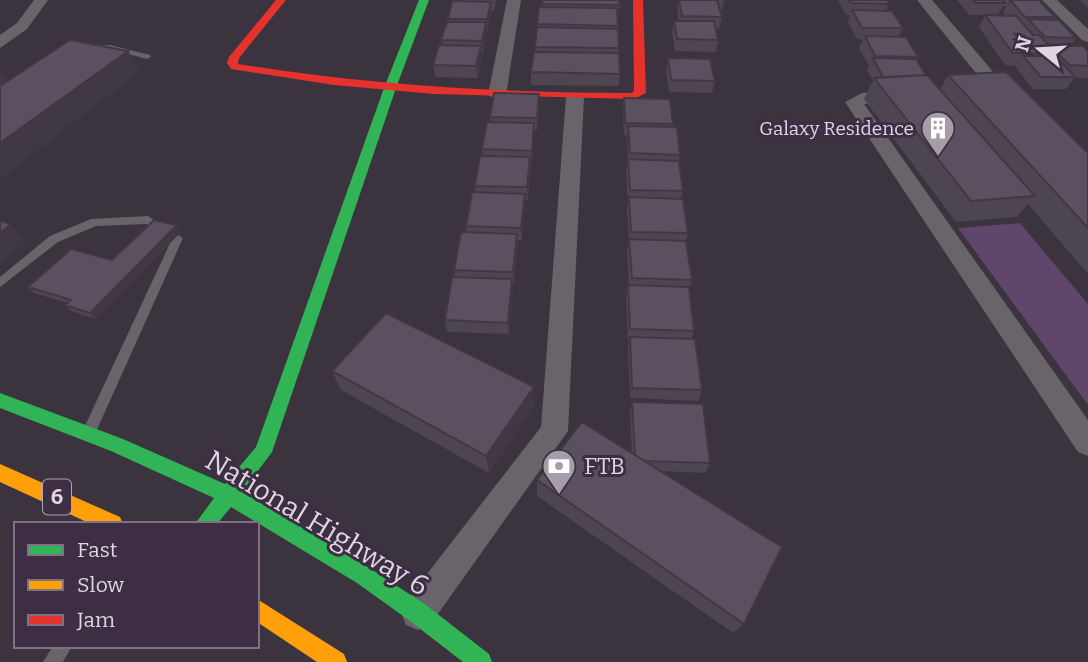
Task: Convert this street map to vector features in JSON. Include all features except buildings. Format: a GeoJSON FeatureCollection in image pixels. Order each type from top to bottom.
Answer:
{"type":"FeatureCollection","features":[{"type":"Feature","properties":{"kind":"main road"},"geometry":{"type":"LineString","coordinates":[[281,0],[234,57],[232,63],[236,67],[306,80],[390,88],[575,97],[634,96],[640,93],[638,0]]}},
{"type":"Feature","properties":{"kind":"main road"},"geometry":{"type":"LineString","coordinates":[[207,522],[263,452],[390,88],[425,0]]}},
{"type":"Feature","properties":{"kind":"main road","name":"National Highway 6"},"geometry":{"type":"LineString","coordinates":[[0,400],[88,433],[229,495],[364,576],[418,613],[481,662]]}},
{"type":"Feature","properties":{"kind":"main road","name":"6"},"geometry":{"type":"LineString","coordinates":[[0,473],[109,522]]}},
{"type":"Feature","properties":{"kind":"main road"},"geometry":{"type":"LineString","coordinates":[[259,610],[336,662]]}},
{"type":"Feature","properties":{"kind":"street"},"geometry":{"type":"LineString","coordinates":[[0,43],[22,26],[41,0]]}},
{"type":"Feature","properties":{"kind":"street"},"geometry":{"type":"LineString","coordinates":[[497,95],[514,0]]}},
{"type":"Feature","properties":{"kind":"street"},"geometry":{"type":"LineString","coordinates":[[924,0],[989,78]]}},
{"type":"Feature","properties":{"kind":"street"},"geometry":{"type":"LineString","coordinates":[[1049,0],[1088,37]]}},
{"type":"Feature","properties":{"kind":"street"},"geometry":{"type":"LineString","coordinates":[[916,95],[862,98],[854,102],[1088,443]]}},
{"type":"Feature","properties":{"kind":"street"},"geometry":{"type":"LineString","coordinates":[[418,613],[554,431],[575,97]]}},
{"type":"Feature","properties":{"kind":"lane"},"geometry":{"type":"LineString","coordinates":[[82,49],[110,47],[147,57]]}},
{"type":"Feature","properties":{"kind":"lane"},"geometry":{"type":"LineString","coordinates":[[0,283],[54,239],[95,222],[148,220],[178,238],[88,433]]}},
{"type":"Feature","properties":{"kind":"lane"},"geometry":{"type":"LineString","coordinates":[[300,662],[310,644]]}},
{"type":"Feature","properties":{"kind":"shaded area"},"geometry":{"type":"Polygon","coordinates":[[[1020,223],[1088,304],[1088,405],[958,228],[1020,223]]]}},
{"type":"Feature","properties":{"kind":"traffic: fast"},"geometry":{"type":"LineString","coordinates":[[207,522],[263,452],[390,88],[424,0]]}},
{"type":"Feature","properties":{"kind":"traffic: fast"},"geometry":{"type":"LineString","coordinates":[[0,400],[117,445],[229,495],[364,576],[418,613],[481,662]]}},
{"type":"Feature","properties":{"kind":"traffic: slow"},"geometry":{"type":"LineString","coordinates":[[0,473],[109,522]]}},
{"type":"Feature","properties":{"kind":"traffic: slow"},"geometry":{"type":"LineString","coordinates":[[259,610],[336,662]]}},
{"type":"Feature","properties":{"kind":"traffic: jam"},"geometry":{"type":"LineString","coordinates":[[281,0],[234,57],[232,63],[235,67],[384,87],[534,95],[634,96],[640,93],[638,0]]}},
{"type":"Feature","properties":{"kind":"place","name":"Galaxy Residence"},"geometry":{"type":"Point","coordinates":[938,158]}},
{"type":"Feature","properties":{"kind":"place","name":"FTB"},"geometry":{"type":"Point","coordinates":[559,496]}}]}
